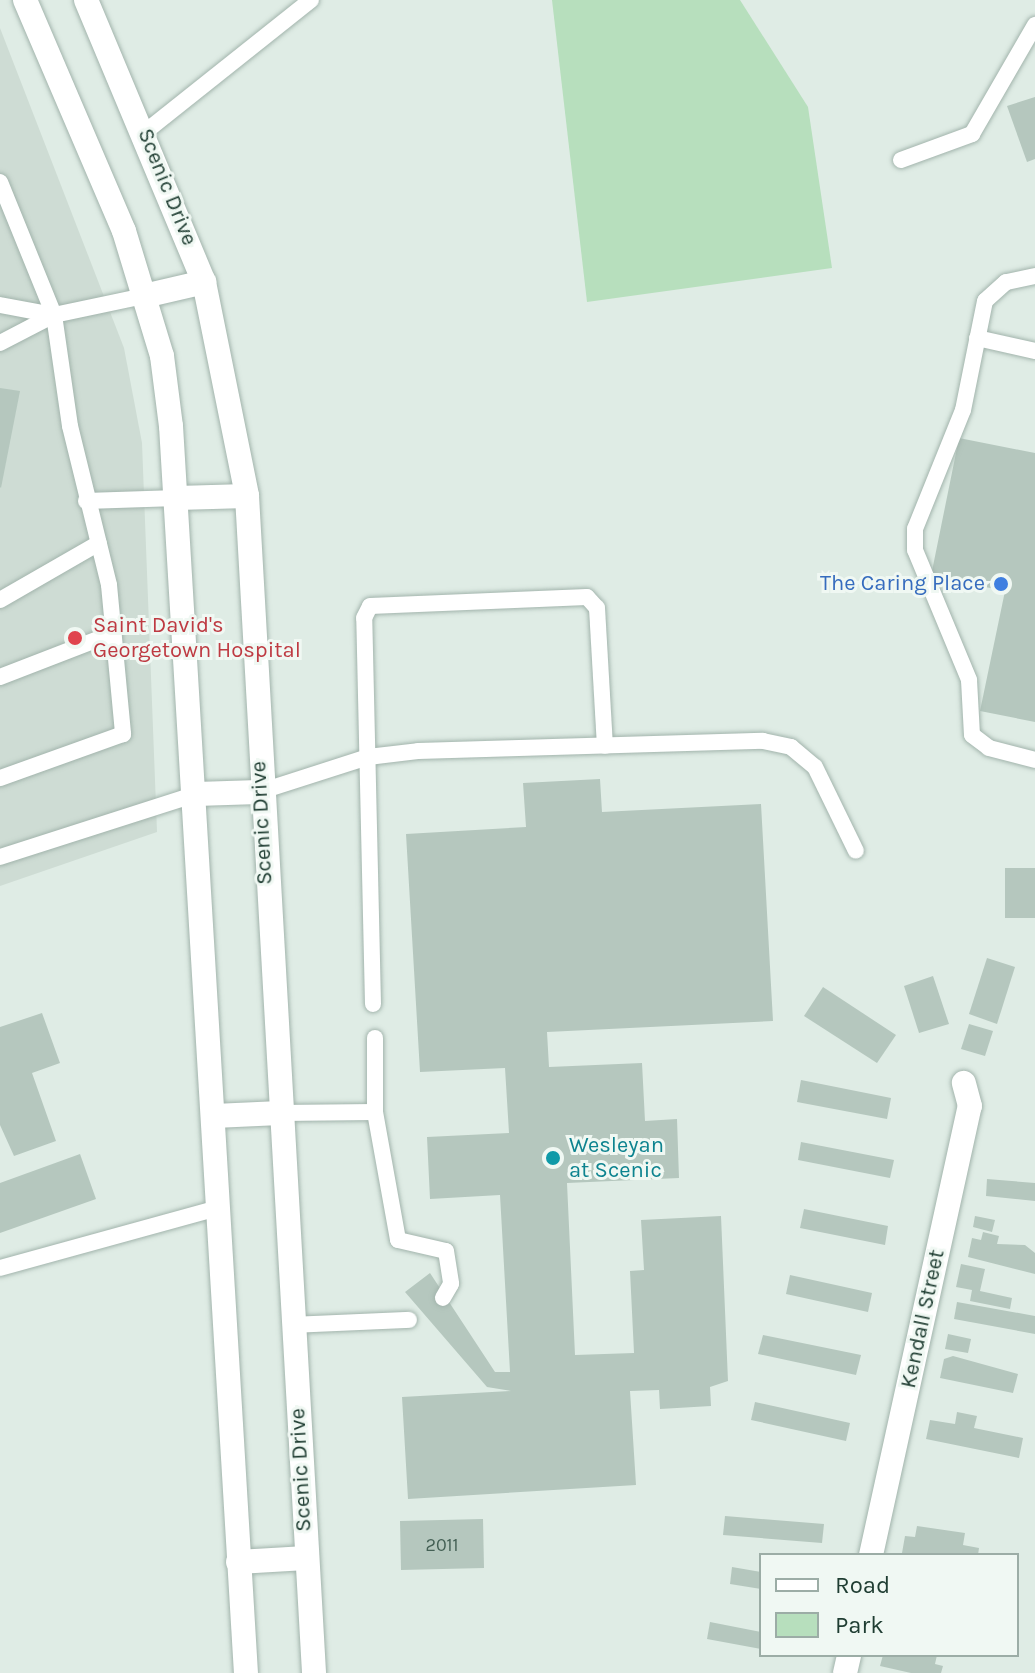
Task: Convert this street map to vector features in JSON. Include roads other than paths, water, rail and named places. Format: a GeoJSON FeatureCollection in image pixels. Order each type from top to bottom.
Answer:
{"type":"FeatureCollection","features":[{"type":"Feature","properties":{"kind":"street"},"geometry":{"type":"LineString","coordinates":[[25,0],[144,296],[162,356],[177,498],[196,794],[246,1673]]}},
{"type":"Feature","properties":{"kind":"street","name":"Scenic Drive"},"geometry":{"type":"LineString","coordinates":[[86,0],[145,132],[204,282],[247,496],[259,792],[314,1673]]}},
{"type":"Feature","properties":{"kind":"street"},"geometry":{"type":"LineString","coordinates":[[144,296],[204,282]]}},
{"type":"Feature","properties":{"kind":"street"},"geometry":{"type":"LineString","coordinates":[[177,498],[247,496]]}},
{"type":"Feature","properties":{"kind":"street"},"geometry":{"type":"LineString","coordinates":[[196,794],[259,792]]}},
{"type":"Feature","properties":{"kind":"street","name":"Kendall Street"},"geometry":{"type":"LineString","coordinates":[[871,1553],[970,1106],[964,1083]]}},
{"type":"Feature","properties":{"kind":"street"},"geometry":{"type":"LineString","coordinates":[[214,1116],[280,1113]]}},
{"type":"Feature","properties":{"kind":"street"},"geometry":{"type":"LineString","coordinates":[[238,1562],[306,1558]]}},
{"type":"Feature","properties":{"kind":"lane"},"geometry":{"type":"LineString","coordinates":[[145,132],[311,0]]}},
{"type":"Feature","properties":{"kind":"lane"},"geometry":{"type":"LineString","coordinates":[[901,160],[972,134],[1035,25]]}},
{"type":"Feature","properties":{"kind":"lane"},"geometry":{"type":"LineString","coordinates":[[0,182],[5,207],[54,315],[86,501],[99,543],[114,633],[123,734],[0,778]]}},
{"type":"Feature","properties":{"kind":"lane"},"geometry":{"type":"LineString","coordinates":[[1035,276],[994,290],[977,338],[963,410],[919,516],[915,550],[969,680],[972,735],[989,748],[1035,760]]}},
{"type":"Feature","properties":{"kind":"lane"},"geometry":{"type":"LineString","coordinates":[[0,343],[54,315],[144,296]]}},
{"type":"Feature","properties":{"kind":"lane"},"geometry":{"type":"LineString","coordinates":[[0,305],[54,315]]}},
{"type":"Feature","properties":{"kind":"lane"},"geometry":{"type":"LineString","coordinates":[[977,338],[1035,351]]}},
{"type":"Feature","properties":{"kind":"lane"},"geometry":{"type":"LineString","coordinates":[[86,501],[177,498]]}},
{"type":"Feature","properties":{"kind":"lane"},"geometry":{"type":"LineString","coordinates":[[0,600],[99,543]]}},
{"type":"Feature","properties":{"kind":"lane"},"geometry":{"type":"LineString","coordinates":[[373,1004],[364,618],[382,602],[587,597],[597,608],[605,746]]}},
{"type":"Feature","properties":{"kind":"lane"},"geometry":{"type":"LineString","coordinates":[[0,677],[114,633]]}},
{"type":"Feature","properties":{"kind":"lane"},"geometry":{"type":"LineString","coordinates":[[259,792],[368,757],[605,746],[791,747],[822,778],[856,851]]}},
{"type":"Feature","properties":{"kind":"lane"},"geometry":{"type":"LineString","coordinates":[[0,857],[196,794]]}},
{"type":"Feature","properties":{"kind":"lane"},"geometry":{"type":"LineString","coordinates":[[375,1038],[375,1112],[398,1240],[446,1251],[451,1284],[443,1298]]}},
{"type":"Feature","properties":{"kind":"lane"},"geometry":{"type":"LineString","coordinates":[[280,1113],[375,1112]]}},
{"type":"Feature","properties":{"kind":"lane"},"geometry":{"type":"LineString","coordinates":[[0,1268],[218,1208]]}},
{"type":"Feature","properties":{"kind":"lane"},"geometry":{"type":"LineString","coordinates":[[293,1325],[409,1320]]}},
{"type":"Feature","properties":{"kind":"place","name":"The Caring Place"},"geometry":{"type":"Point","coordinates":[1001,584]}},
{"type":"Feature","properties":{"kind":"place","name":"Saint David's Georgetown Hospital"},"geometry":{"type":"Point","coordinates":[75,638]}},
{"type":"Feature","properties":{"kind":"place","name":"Wesleyan at Scenic"},"geometry":{"type":"Point","coordinates":[553,1158]}}]}
